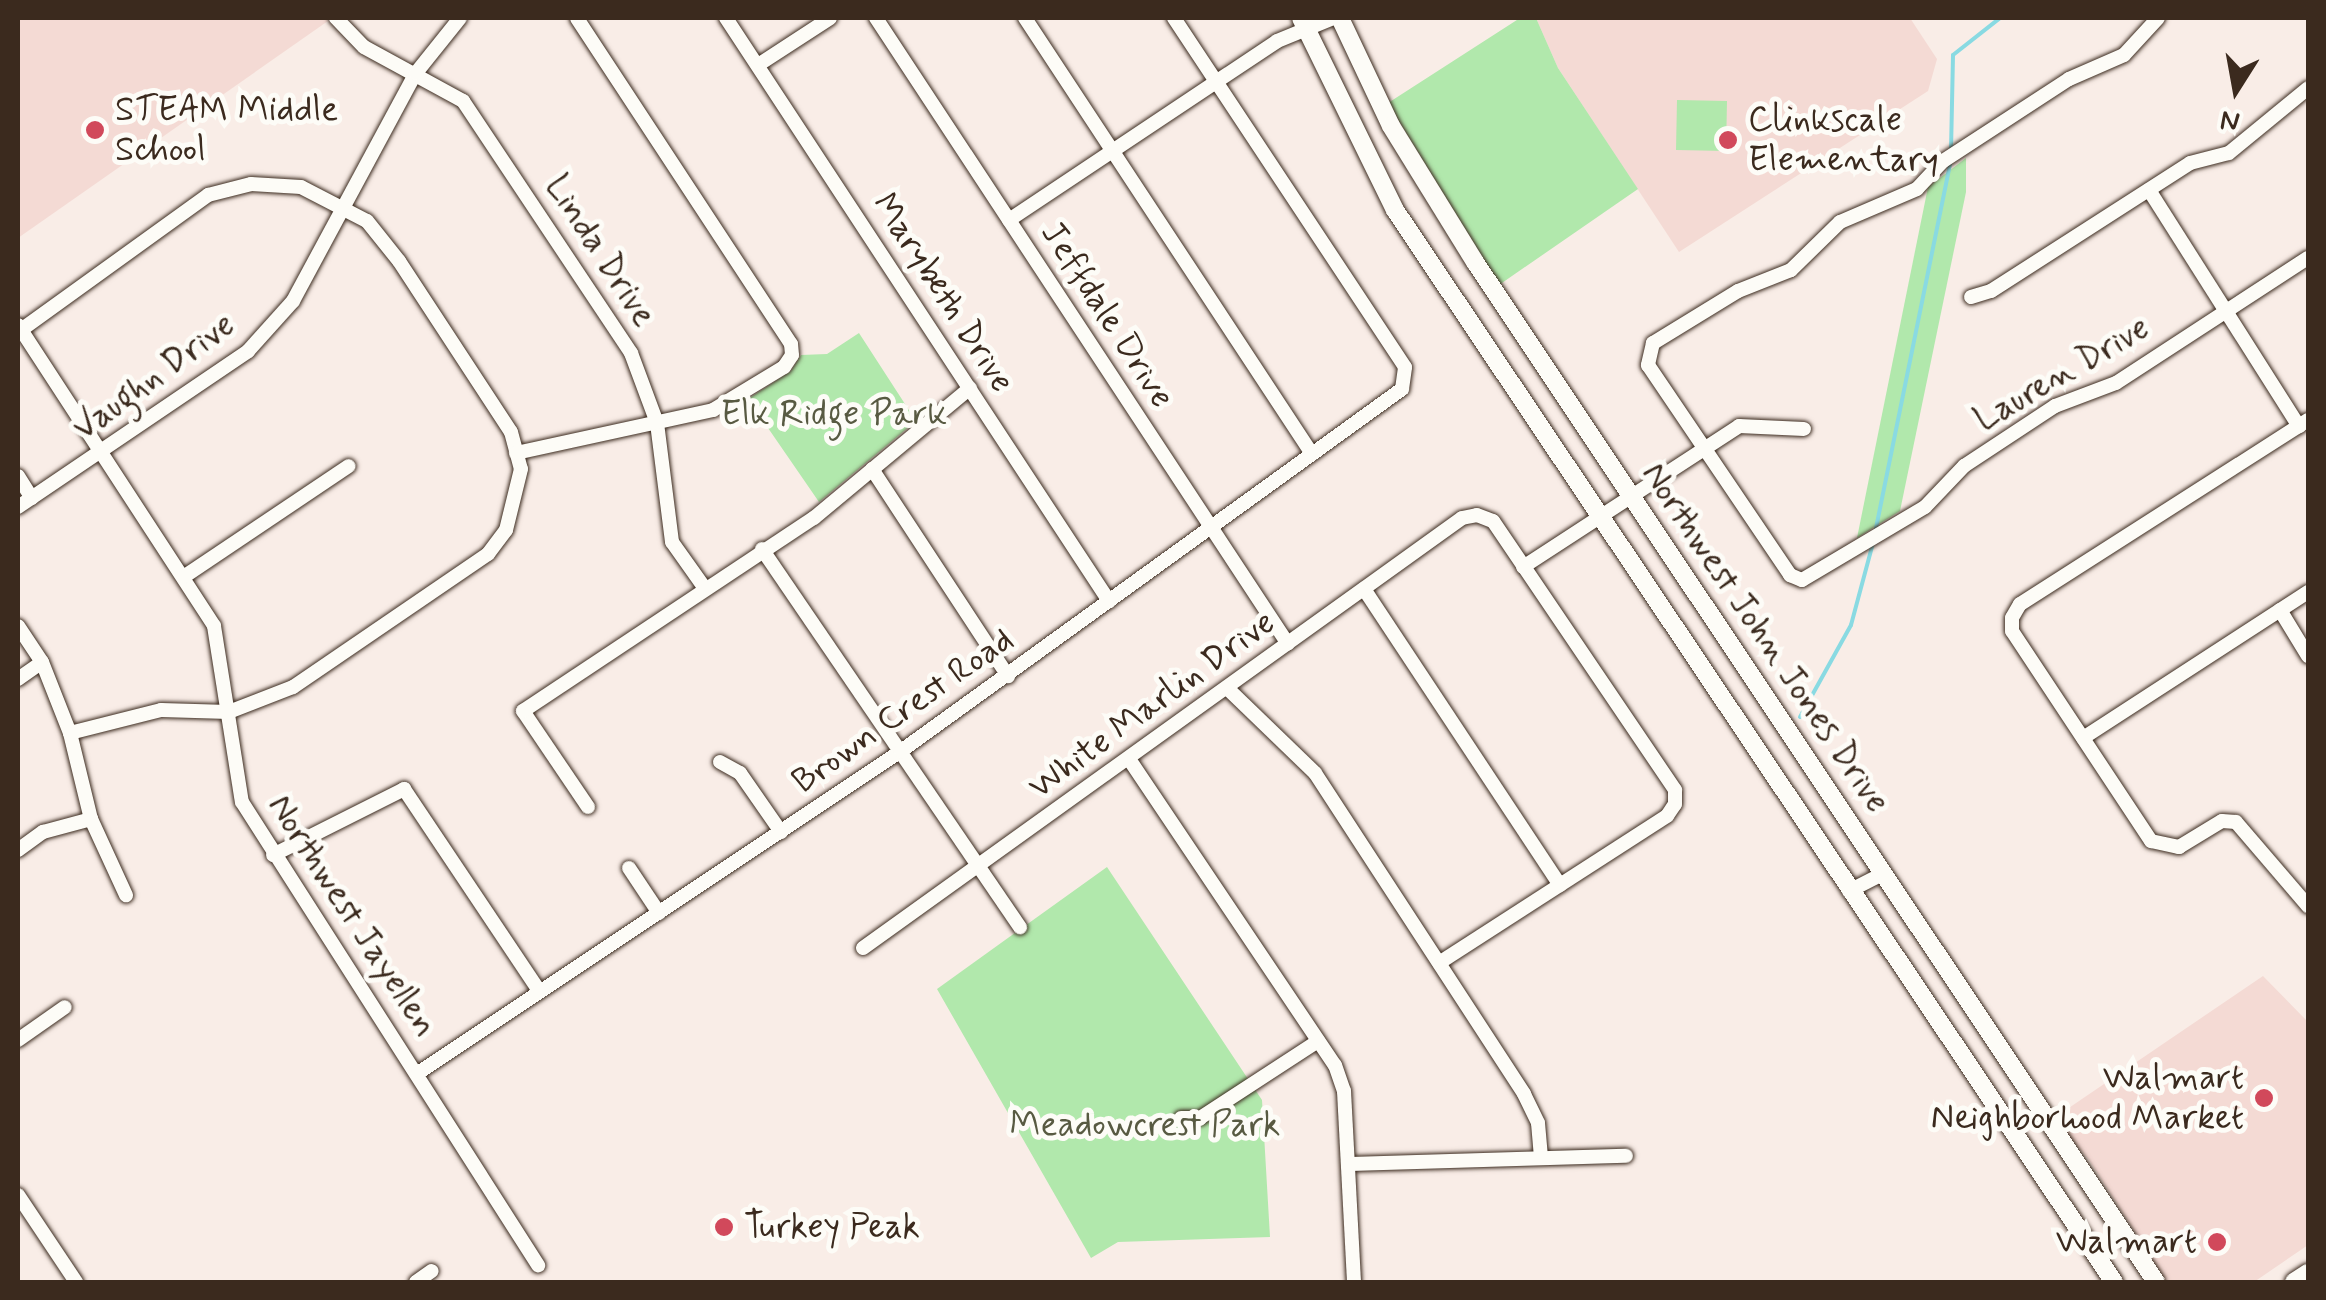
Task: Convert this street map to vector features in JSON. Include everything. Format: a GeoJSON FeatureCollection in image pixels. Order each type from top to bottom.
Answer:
{"type":"FeatureCollection","features":[{"type":"Feature","properties":{"kind":"main road","name":"Northwest John Jones Drive"},"geometry":{"type":"LineString","coordinates":[[1336,18],[1428,186],[2156,1282]]}},
{"type":"Feature","properties":{"kind":"main road","name":"Northwest John Jones Drive"},"geometry":{"type":"LineString","coordinates":[[1303,22],[1395,210],[2114,1282]]}},
{"type":"Feature","properties":{"kind":"main road"},"geometry":{"type":"LineString","coordinates":[[2294,1282],[2308,1273]]}},
{"type":"Feature","properties":{"kind":"street","name":"Linda Drive"},"geometry":{"type":"LineString","coordinates":[[336,18],[364,47],[463,101],[631,354],[658,423],[672,542],[704,587]]}},
{"type":"Feature","properties":{"kind":"street","name":"Vaughn Drive"},"geometry":{"type":"LineString","coordinates":[[18,507],[102,454],[248,351],[292,301],[416,73],[460,18]]}},
{"type":"Feature","properties":{"kind":"street"},"geometry":{"type":"LineString","coordinates":[[516,453],[658,423],[726,404],[792,356],[791,344],[577,18]]}},
{"type":"Feature","properties":{"kind":"street","name":"Marybeth Drive"},"geometry":{"type":"LineString","coordinates":[[726,18],[1110,601]]}},
{"type":"Feature","properties":{"kind":"street"},"geometry":{"type":"LineString","coordinates":[[758,65],[830,18]]}},
{"type":"Feature","properties":{"kind":"street","name":"Jeffdale Drive"},"geometry":{"type":"LineString","coordinates":[[876,18],[1288,644]]}},
{"type":"Feature","properties":{"kind":"street"},"geometry":{"type":"LineString","coordinates":[[1025,18],[1312,454]]}},
{"type":"Feature","properties":{"kind":"street"},"geometry":{"type":"LineString","coordinates":[[1174,18],[1216,82]]}},
{"type":"Feature","properties":{"kind":"street"},"geometry":{"type":"LineString","coordinates":[[1010,220],[1303,22],[1336,18]]}},
{"type":"Feature","properties":{"kind":"street"},"geometry":{"type":"LineString","coordinates":[[1703,447],[1647,355],[1653,344],[1714,304],[1791,270],[1840,222],[1917,190],[1943,161],[2069,79],[2124,55],[2158,18]]}},
{"type":"Feature","properties":{"kind":"street","name":"Brown Crest Road"},"geometry":{"type":"LineString","coordinates":[[418,1073],[901,752],[1312,454],[1406,380],[1404,367],[1216,82]]}},
{"type":"Feature","properties":{"kind":"street"},"geometry":{"type":"LineString","coordinates":[[1971,296],[1992,292],[2190,163],[2254,137],[2308,88]]}},
{"type":"Feature","properties":{"kind":"street"},"geometry":{"type":"LineString","coordinates":[[19,328],[208,195],[278,183],[344,205],[366,220],[398,261],[510,432],[516,453],[518,492],[488,554],[293,687],[229,712],[161,710],[70,733]]}},
{"type":"Feature","properties":{"kind":"street"},"geometry":{"type":"LineString","coordinates":[[2149,190],[2304,423],[2020,604],[2012,618],[2012,631],[2151,841],[2179,847],[2222,820],[2236,822],[2308,906]]}},
{"type":"Feature","properties":{"kind":"street","name":"Lauren Drive"},"geometry":{"type":"LineString","coordinates":[[1703,447],[1790,576],[1802,580],[1924,507],[1964,466],[2040,416],[2116,383],[2308,258]]}},
{"type":"Feature","properties":{"kind":"street","name":"Northwest Jayellen"},"geometry":{"type":"LineString","coordinates":[[19,328],[185,576],[223,652],[242,802],[538,1265]]}},
{"type":"Feature","properties":{"kind":"street"},"geometry":{"type":"LineString","coordinates":[[588,807],[523,711],[704,587],[814,518],[970,388]]}},
{"type":"Feature","properties":{"kind":"street"},"geometry":{"type":"LineString","coordinates":[[1439,963],[1666,816],[1675,804],[1675,790],[1523,567],[1740,426],[1804,429]]}},
{"type":"Feature","properties":{"kind":"street"},"geometry":{"type":"LineString","coordinates":[[185,576],[349,466]]}},
{"type":"Feature","properties":{"kind":"street"},"geometry":{"type":"LineString","coordinates":[[872,468],[1008,676]]}},
{"type":"Feature","properties":{"kind":"street"},"geometry":{"type":"LineString","coordinates":[[18,476],[32,498]]}},
{"type":"Feature","properties":{"kind":"street","name":"White Marlin Drive"},"geometry":{"type":"LineString","coordinates":[[864,948],[1462,518],[1477,515],[1493,521],[1523,567]]}},
{"type":"Feature","properties":{"kind":"street"},"geometry":{"type":"LineString","coordinates":[[762,550],[1020,927]]}},
{"type":"Feature","properties":{"kind":"street"},"geometry":{"type":"LineString","coordinates":[[1364,589],[1560,884]]}},
{"type":"Feature","properties":{"kind":"street"},"geometry":{"type":"LineString","coordinates":[[2083,738],[2308,592]]}},
{"type":"Feature","properties":{"kind":"street"},"geometry":{"type":"LineString","coordinates":[[2280,610],[2308,656]]}},
{"type":"Feature","properties":{"kind":"street"},"geometry":{"type":"LineString","coordinates":[[18,626],[42,662],[70,733],[91,819],[126,894]]}},
{"type":"Feature","properties":{"kind":"street"},"geometry":{"type":"LineString","coordinates":[[18,679],[42,662]]}},
{"type":"Feature","properties":{"kind":"street"},"geometry":{"type":"LineString","coordinates":[[1226,688],[1315,773],[1524,1094],[1538,1123],[1541,1157]]}},
{"type":"Feature","properties":{"kind":"street"},"geometry":{"type":"LineString","coordinates":[[1129,759],[1318,1042],[1344,1091],[1354,1282]]}},
{"type":"Feature","properties":{"kind":"street"},"geometry":{"type":"LineString","coordinates":[[720,762],[740,773],[781,832]]}},
{"type":"Feature","properties":{"kind":"street"},"geometry":{"type":"LineString","coordinates":[[273,856],[404,790],[539,991]]}},
{"type":"Feature","properties":{"kind":"street"},"geometry":{"type":"LineString","coordinates":[[18,850],[43,832],[91,819]]}},
{"type":"Feature","properties":{"kind":"street"},"geometry":{"type":"LineString","coordinates":[[629,868],[659,914]]}},
{"type":"Feature","properties":{"kind":"street"},"geometry":{"type":"LineString","coordinates":[[1850,891],[1882,874]]}},
{"type":"Feature","properties":{"kind":"street"},"geometry":{"type":"LineString","coordinates":[[18,1040],[65,1007]]}},
{"type":"Feature","properties":{"kind":"street"},"geometry":{"type":"LineString","coordinates":[[1180,1118],[1200,1118],[1318,1042]]}},
{"type":"Feature","properties":{"kind":"street"},"geometry":{"type":"LineString","coordinates":[[1348,1164],[1626,1156]]}},
{"type":"Feature","properties":{"kind":"street"},"geometry":{"type":"LineString","coordinates":[[18,1194],[76,1282]]}},
{"type":"Feature","properties":{"kind":"street"},"geometry":{"type":"LineString","coordinates":[[416,1282],[432,1271]]}},
{"type":"Feature","properties":{"kind":"shaded area","name":"STEAM Middle School"},"geometry":{"type":"Polygon","coordinates":[[[18,18],[326,18],[328,21],[18,238],[18,18]]]}},
{"type":"Feature","properties":{"kind":"shaded area","name":"Clinkscale Elementary"},"geometry":{"type":"Polygon","coordinates":[[[1536,18],[1910,18],[1937,59],[1928,91],[1679,252],[1558,68],[1536,18]]]}},
{"type":"Feature","properties":{"kind":"shaded area"},"geometry":{"type":"Polygon","coordinates":[[[2263,976],[2308,1022],[2308,1245],[2254,1282],[2167,1282],[2089,1160],[2054,1118],[2263,976]]]}},
{"type":"Feature","properties":{"kind":"green space"},"geometry":{"type":"Polygon","coordinates":[[[1520,18],[1536,18],[1558,68],[1638,189],[1499,285],[1388,103],[1520,18]]]}},
{"type":"Feature","properties":{"kind":"green space"},"geometry":{"type":"Polygon","coordinates":[[[1677,100],[1727,101],[1726,151],[1676,150],[1677,100]]]}},
{"type":"Feature","properties":{"kind":"green space"},"geometry":{"type":"Polygon","coordinates":[[[1966,158],[1966,192],[1900,511],[1857,538],[1928,187],[1966,158]]]}},
{"type":"Feature","properties":{"kind":"green space","name":"Elk Ridge Park"},"geometry":{"type":"Polygon","coordinates":[[[859,333],[916,421],[819,502],[748,399],[791,371],[801,355],[827,354],[859,333]]]}},
{"type":"Feature","properties":{"kind":"green space","name":"Meadowcrest Park"},"geometry":{"type":"Polygon","coordinates":[[[1107,867],[1262,1100],[1270,1237],[1118,1242],[1091,1258],[937,989],[1107,867]]]}},
{"type":"Feature","properties":{"kind":"waterway"},"geometry":{"type":"LineString","coordinates":[[1951,151],[1953,55],[2000,18]]}},
{"type":"Feature","properties":{"kind":"waterway"},"geometry":{"type":"LineString","coordinates":[[1876,528],[1951,161]]}},
{"type":"Feature","properties":{"kind":"waterway"},"geometry":{"type":"LineString","coordinates":[[1800,717],[1851,625],[1873,543]]}},
{"type":"Feature","properties":{"kind":"place","name":"STEAM Middle School"},"geometry":{"type":"Point","coordinates":[95,130]}},
{"type":"Feature","properties":{"kind":"place","name":"Clinkscale Elementary"},"geometry":{"type":"Point","coordinates":[1728,140]}},
{"type":"Feature","properties":{"kind":"place","name":"Walmart Neighborhood Market"},"geometry":{"type":"Point","coordinates":[2264,1098]}},
{"type":"Feature","properties":{"kind":"place","name":"Turkey Peak"},"geometry":{"type":"Point","coordinates":[724,1227]}},
{"type":"Feature","properties":{"kind":"place","name":"Walmart"},"geometry":{"type":"Point","coordinates":[2217,1242]}}]}
